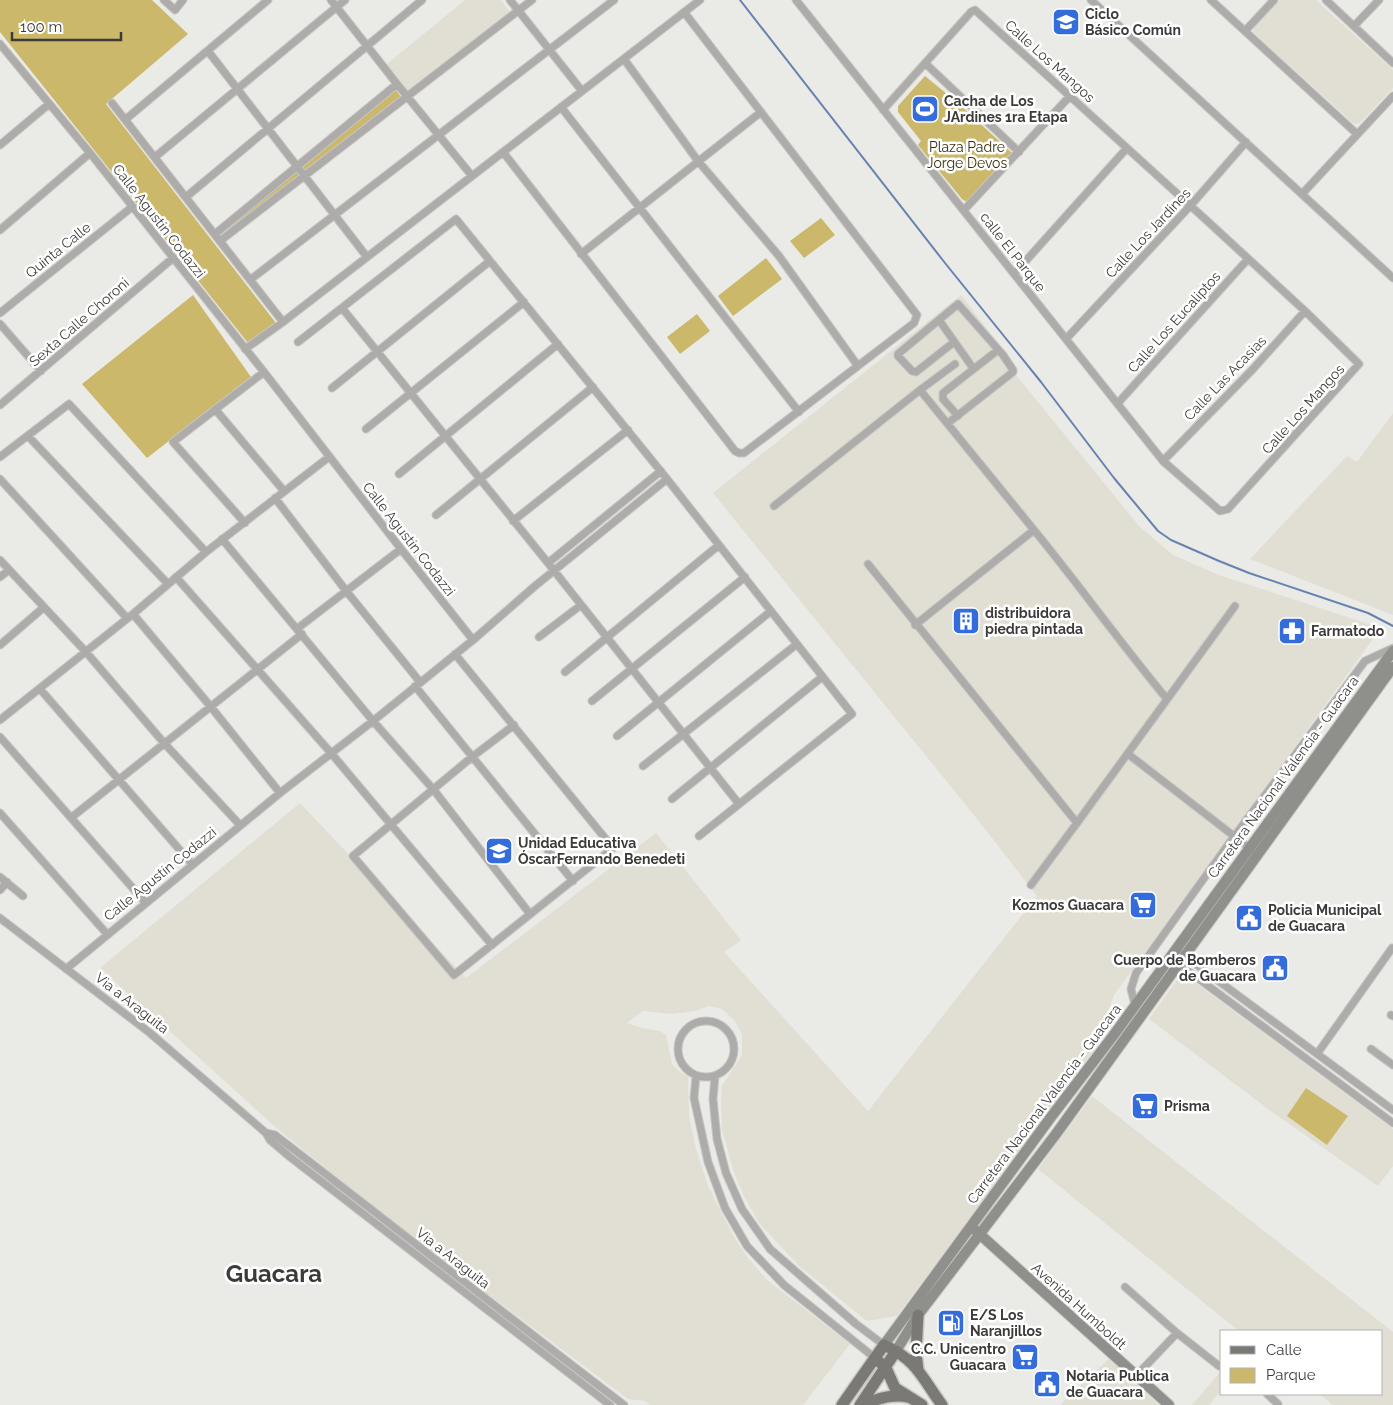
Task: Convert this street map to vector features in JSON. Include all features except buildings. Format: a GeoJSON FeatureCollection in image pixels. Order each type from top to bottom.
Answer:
{"type":"FeatureCollection","features":[{"type":"Feature","properties":{"kind":"main road","name":"Carretera Nacional Valencia - Guacara"},"geometry":{"type":"LineString","coordinates":[[1254,851],[1393,649]]}},
{"type":"Feature","properties":{"kind":"main road","name":"Carretera Nacional Valencia - Guacara"},"geometry":{"type":"LineString","coordinates":[[842,1405],[884,1345],[974,1230],[1056,1134],[1177,956],[1393,667]]}},
{"type":"Feature","properties":{"kind":"main road","name":"Carretera Nacional Valencia - Guacara"},"geometry":{"type":"LineString","coordinates":[[862,1405],[918,1315],[941,1286],[974,1230],[1135,1005],[1177,956]]}},
{"type":"Feature","properties":{"kind":"main road","name":"Avenida Humboldt"},"geometry":{"type":"LineString","coordinates":[[974,1230],[1169,1405]]}},
{"type":"Feature","properties":{"kind":"main road"},"geometry":{"type":"LineString","coordinates":[[918,1315],[916,1353],[918,1370]]}},
{"type":"Feature","properties":{"kind":"main road"},"geometry":{"type":"LineString","coordinates":[[884,1345],[896,1350],[908,1359],[918,1370],[942,1405]]}},
{"type":"Feature","properties":{"kind":"main road"},"geometry":{"type":"LineString","coordinates":[[875,1358],[886,1368],[895,1388],[901,1394],[917,1402]]}},
{"type":"Feature","properties":{"kind":"main road"},"geometry":{"type":"LineString","coordinates":[[862,1405],[890,1396],[899,1396],[917,1402]]}},
{"type":"Feature","properties":{"kind":"street"},"geometry":{"type":"LineString","coordinates":[[164,0],[175,10],[183,0]]}},
{"type":"Feature","properties":{"kind":"street"},"geometry":{"type":"LineString","coordinates":[[126,120],[268,0]]}},
{"type":"Feature","properties":{"kind":"street"},"geometry":{"type":"LineString","coordinates":[[331,0],[438,136],[472,176]]}},
{"type":"Feature","properties":{"kind":"street"},"geometry":{"type":"LineString","coordinates":[[155,158],[345,0]]}},
{"type":"Feature","properties":{"kind":"street"},"geometry":{"type":"LineString","coordinates":[[186,197],[422,0]]}},
{"type":"Feature","properties":{"kind":"street"},"geometry":{"type":"LineString","coordinates":[[510,0],[582,91]]}},
{"type":"Feature","properties":{"kind":"street"},"geometry":{"type":"LineString","coordinates":[[220,242],[532,0]]}},
{"type":"Feature","properties":{"kind":"street"},"geometry":{"type":"LineString","coordinates":[[250,280],[614,0]]}},
{"type":"Feature","properties":{"kind":"street","name":"calle El Parque"},"geometry":{"type":"LineString","coordinates":[[796,0],[1118,402],[1163,461],[1220,511]]}},
{"type":"Feature","properties":{"kind":"street"},"geometry":{"type":"LineString","coordinates":[[1091,0],[1393,278]]}},
{"type":"Feature","properties":{"kind":"street"},"geometry":{"type":"LineString","coordinates":[[1211,0],[1357,134]]}},
{"type":"Feature","properties":{"kind":"street"},"geometry":{"type":"LineString","coordinates":[[1245,31],[1274,0]]}},
{"type":"Feature","properties":{"kind":"street"},"geometry":{"type":"LineString","coordinates":[[1326,0],[1393,63]]}},
{"type":"Feature","properties":{"kind":"street"},"geometry":{"type":"LineString","coordinates":[[1354,26],[1379,0]]}},
{"type":"Feature","properties":{"kind":"street"},"geometry":{"type":"LineString","coordinates":[[245,349],[283,322],[695,2]]}},
{"type":"Feature","properties":{"kind":"street","name":"Calle Los Mangos"},"geometry":{"type":"LineString","coordinates":[[883,110],[971,12],[975,10],[1188,203],[1305,311],[1359,364],[1228,509],[1220,511]]}},
{"type":"Feature","properties":{"kind":"street"},"geometry":{"type":"LineString","coordinates":[[503,152],[735,451],[739,453],[744,453],[914,324],[917,315],[684,12]]}},
{"type":"Feature","properties":{"kind":"street","name":"Calle Agustín Codazzi"},"geometry":{"type":"LineString","coordinates":[[0,44],[90,153],[474,640],[240,825],[66,969]]}},
{"type":"Feature","properties":{"kind":"street"},"geometry":{"type":"LineString","coordinates":[[208,50],[367,257]]}},
{"type":"Feature","properties":{"kind":"street"},"geometry":{"type":"LineString","coordinates":[[0,59],[8,53]]}},
{"type":"Feature","properties":{"kind":"street"},"geometry":{"type":"LineString","coordinates":[[624,59],[698,161],[779,256],[858,366]]}},
{"type":"Feature","properties":{"kind":"street"},"geometry":{"type":"LineString","coordinates":[[925,63],[1019,152]]}},
{"type":"Feature","properties":{"kind":"street"},"geometry":{"type":"LineString","coordinates":[[215,234],[397,84]]}},
{"type":"Feature","properties":{"kind":"street"},"geometry":{"type":"LineString","coordinates":[[964,210],[1070,96]]}},
{"type":"Feature","properties":{"kind":"street"},"geometry":{"type":"LineString","coordinates":[[1302,194],[1393,96]]}},
{"type":"Feature","properties":{"kind":"street"},"geometry":{"type":"LineString","coordinates":[[112,103],[283,322]]}},
{"type":"Feature","properties":{"kind":"street"},"geometry":{"type":"LineString","coordinates":[[0,145],[49,104]]}},
{"type":"Feature","properties":{"kind":"street"},"geometry":{"type":"LineString","coordinates":[[561,107],[799,412]]}},
{"type":"Feature","properties":{"kind":"street"},"geometry":{"type":"LineString","coordinates":[[581,254],[761,112]]}},
{"type":"Feature","properties":{"kind":"street","name":"Calle Los Jardines"},"geometry":{"type":"LineString","coordinates":[[1066,339],[1188,203],[1246,142]]}},
{"type":"Feature","properties":{"kind":"street"},"geometry":{"type":"LineString","coordinates":[[1014,274],[1126,148]]}},
{"type":"Feature","properties":{"kind":"street"},"geometry":{"type":"LineString","coordinates":[[0,230],[90,153]]}},
{"type":"Feature","properties":{"kind":"street","name":"Quinta Calle"},"geometry":{"type":"LineString","coordinates":[[0,313],[132,207]]}},
{"type":"Feature","properties":{"kind":"street"},"geometry":{"type":"LineString","coordinates":[[298,342],[456,219],[628,430],[852,714],[699,836]]}},
{"type":"Feature","properties":{"kind":"street","name":"Sexta Calle Choroni"},"geometry":{"type":"LineString","coordinates":[[0,405],[173,258]]}},
{"type":"Feature","properties":{"kind":"street","name":"Calle Los Eucaliptos"},"geometry":{"type":"LineString","coordinates":[[1118,402],[1248,259]]}},
{"type":"Feature","properties":{"kind":"street"},"geometry":{"type":"LineString","coordinates":[[332,388],[490,261]]}},
{"type":"Feature","properties":{"kind":"street"},"geometry":{"type":"LineString","coordinates":[[366,429],[524,302]]}},
{"type":"Feature","properties":{"kind":"street"},"geometry":{"type":"LineString","coordinates":[[948,423],[1013,372],[1012,367],[959,305],[956,305],[898,354],[899,358],[912,371],[916,372],[954,342]]}},
{"type":"Feature","properties":{"kind":"street"},"geometry":{"type":"LineString","coordinates":[[342,308],[554,570],[739,804]]}},
{"type":"Feature","properties":{"kind":"street","name":"Calle Las Acasias"},"geometry":{"type":"LineString","coordinates":[[1163,461],[1253,369],[1305,311]]}},
{"type":"Feature","properties":{"kind":"street"},"geometry":{"type":"LineString","coordinates":[[939,320],[974,368]]}},
{"type":"Feature","properties":{"kind":"street"},"geometry":{"type":"LineString","coordinates":[[0,324],[41,371]]}},
{"type":"Feature","properties":{"kind":"street"},"geometry":{"type":"LineString","coordinates":[[399,474],[558,344]]}},
{"type":"Feature","properties":{"kind":"street"},"geometry":{"type":"LineString","coordinates":[[958,416],[942,396],[998,350]]}},
{"type":"Feature","properties":{"kind":"street"},"geometry":{"type":"LineString","coordinates":[[774,506],[955,364]]}},
{"type":"Feature","properties":{"kind":"street"},"geometry":{"type":"LineString","coordinates":[[245,523],[173,442],[264,372]]}},
{"type":"Feature","properties":{"kind":"street"},"geometry":{"type":"LineString","coordinates":[[436,515],[593,387]]}},
{"type":"Feature","properties":{"kind":"street"},"geometry":{"type":"LineString","coordinates":[[920,390],[1077,583],[1139,666],[1167,699]]}},
{"type":"Feature","properties":{"kind":"street"},"geometry":{"type":"LineString","coordinates":[[0,457],[69,404],[206,552]]}},
{"type":"Feature","properties":{"kind":"street"},"geometry":{"type":"LineString","coordinates":[[215,409],[284,491]]}},
{"type":"Feature","properties":{"kind":"street"},"geometry":{"type":"LineString","coordinates":[[513,521],[628,430]]}},
{"type":"Feature","properties":{"kind":"street"},"geometry":{"type":"LineString","coordinates":[[28,436],[168,584]]}},
{"type":"Feature","properties":{"kind":"street"},"geometry":{"type":"LineString","coordinates":[[0,720],[86,652],[222,539],[329,457]]}},
{"type":"Feature","properties":{"kind":"street"},"geometry":{"type":"LineString","coordinates":[[548,563],[661,471]]}},
{"type":"Feature","properties":{"kind":"street"},"geometry":{"type":"LineString","coordinates":[[0,479],[130,616],[212,707],[280,793]]}},
{"type":"Feature","properties":{"kind":"street"},"geometry":{"type":"LineString","coordinates":[[474,640],[554,570],[667,479]]}},
{"type":"Feature","properties":{"kind":"street"},"geometry":{"type":"LineString","coordinates":[[275,498],[472,757],[573,880]]}},
{"type":"Feature","properties":{"kind":"street"},"geometry":{"type":"LineString","coordinates":[[915,625],[1034,530]]}},
{"type":"Feature","properties":{"kind":"street"},"geometry":{"type":"LineString","coordinates":[[222,539],[373,721],[433,789],[530,914]]}},
{"type":"Feature","properties":{"kind":"street"},"geometry":{"type":"LineString","coordinates":[[565,672],[719,545]]}},
{"type":"Feature","properties":{"kind":"street"},"geometry":{"type":"LineString","coordinates":[[72,818],[257,671],[300,631],[401,549]]}},
{"type":"Feature","properties":{"kind":"street"},"geometry":{"type":"LineString","coordinates":[[0,560],[86,652],[164,743],[240,825]]}},
{"type":"Feature","properties":{"kind":"street"},"geometry":{"type":"LineString","coordinates":[[868,564],[915,625],[1077,823]]}},
{"type":"Feature","properties":{"kind":"street"},"geometry":{"type":"LineString","coordinates":[[0,577],[9,570]]}},
{"type":"Feature","properties":{"kind":"street"},"geometry":{"type":"LineString","coordinates":[[176,577],[331,753],[492,945]]}},
{"type":"Feature","properties":{"kind":"street"},"geometry":{"type":"LineString","coordinates":[[592,702],[745,577]]}},
{"type":"Feature","properties":{"kind":"street"},"geometry":{"type":"LineString","coordinates":[[540,637],[581,605]]}},
{"type":"Feature","properties":{"kind":"street"},"geometry":{"type":"LineString","coordinates":[[1031,885],[1235,606]]}},
{"type":"Feature","properties":{"kind":"street"},"geometry":{"type":"LineString","coordinates":[[0,645],[43,608]]}},
{"type":"Feature","properties":{"kind":"street"},"geometry":{"type":"LineString","coordinates":[[617,736],[771,611]]}},
{"type":"Feature","properties":{"kind":"street"},"geometry":{"type":"LineString","coordinates":[[643,766],[797,644]]}},
{"type":"Feature","properties":{"kind":"street"},"geometry":{"type":"LineString","coordinates":[[1135,1005],[1131,989],[1136,973],[1235,836],[1365,661],[1393,649]]}},
{"type":"Feature","properties":{"kind":"street"},"geometry":{"type":"LineString","coordinates":[[455,654],[514,725],[613,848],[454,975],[353,856],[472,757],[514,725]]}},
{"type":"Feature","properties":{"kind":"street"},"geometry":{"type":"LineString","coordinates":[[672,799],[822,677]]}},
{"type":"Feature","properties":{"kind":"street"},"geometry":{"type":"LineString","coordinates":[[40,689],[192,864]]}},
{"type":"Feature","properties":{"kind":"street"},"geometry":{"type":"LineString","coordinates":[[0,737],[145,902]]}},
{"type":"Feature","properties":{"kind":"street"},"geometry":{"type":"LineString","coordinates":[[1128,754],[1254,851]]}},
{"type":"Feature","properties":{"kind":"street"},"geometry":{"type":"LineString","coordinates":[[0,813],[107,934]]}},
{"type":"Feature","properties":{"kind":"street"},"geometry":{"type":"LineString","coordinates":[[0,876],[23,896]]}},
{"type":"Feature","properties":{"kind":"street"},"geometry":{"type":"LineString","coordinates":[[0,890],[7,882]]}},
{"type":"Feature","properties":{"kind":"street","name":"Via a Araguita"},"geometry":{"type":"LineString","coordinates":[[0,918],[150,1033],[266,1133],[270,1140],[290,1157],[610,1405]]}},
{"type":"Feature","properties":{"kind":"street"},"geometry":{"type":"LineString","coordinates":[[1317,1054],[1392,948]]}},
{"type":"Feature","properties":{"kind":"street"},"geometry":{"type":"LineString","coordinates":[[1177,956],[1317,1054],[1390,1108],[1392,1099]]}},
{"type":"Feature","properties":{"kind":"street"},"geometry":{"type":"LineString","coordinates":[[1177,956],[1392,1119]]}},
{"type":"Feature","properties":{"kind":"street"},"geometry":{"type":"LineString","coordinates":[[701,1021],[712,1021],[722,1025],[730,1032],[734,1042],[735,1053],[731,1063],[724,1071],[715,1076],[696,1076],[687,1071],[680,1062],[677,1052],[678,1041],[691,1024],[701,1021]]}},
{"type":"Feature","properties":{"kind":"street"},"geometry":{"type":"LineString","coordinates":[[1370,1048],[1393,1065]]}},
{"type":"Feature","properties":{"kind":"street"},"geometry":{"type":"LineString","coordinates":[[696,1076],[694,1098],[708,1162],[725,1208],[747,1246],[784,1285],[875,1358]]}},
{"type":"Feature","properties":{"kind":"street"},"geometry":{"type":"LineString","coordinates":[[715,1076],[713,1099],[717,1139],[726,1173],[742,1209],[770,1250],[856,1324],[884,1345]]}},
{"type":"Feature","properties":{"kind":"street","name":"Via a Araguita"},"geometry":{"type":"LineString","coordinates":[[266,1133],[275,1135],[624,1405]]}},
{"type":"Feature","properties":{"kind":"street"},"geometry":{"type":"LineString","coordinates":[[1126,1287],[1177,1333],[1219,1366]]}},
{"type":"Feature","properties":{"kind":"street"},"geometry":{"type":"LineString","coordinates":[[1136,1376],[1177,1333]]}},
{"type":"Feature","properties":{"kind":"street"},"geometry":{"type":"LineString","coordinates":[[1269,1395],[1278,1405]]}},
{"type":"Feature","properties":{"kind":"shaded area"},"geometry":{"type":"Polygon","coordinates":[[[465,0],[501,0],[510,12],[408,91],[387,64],[465,0]]]}},
{"type":"Feature","properties":{"kind":"shaded area"},"geometry":{"type":"Polygon","coordinates":[[[1280,0],[1316,0],[1393,70],[1393,88],[1361,122],[1353,123],[1253,32],[1254,27],[1280,0]]]}},
{"type":"Feature","properties":{"kind":"shaded area"},"geometry":{"type":"Polygon","coordinates":[[[961,295],[1016,367],[1016,375],[1139,526],[1173,555],[1219,575],[1381,628],[1114,995],[1093,1051],[897,1316],[867,1321],[798,1265],[759,1223],[744,1196],[734,1173],[722,1129],[722,1086],[742,1055],[742,1035],[735,1021],[722,1009],[709,1006],[695,1011],[672,1014],[643,1011],[627,1023],[660,1031],[666,1035],[672,1064],[680,1072],[688,1076],[689,1116],[696,1149],[708,1186],[734,1237],[748,1258],[767,1280],[850,1344],[803,1405],[650,1405],[645,1401],[628,1399],[384,1216],[273,1125],[100,968],[300,803],[466,978],[656,833],[741,940],[724,952],[868,1111],[1037,896],[982,825],[713,493],[961,295]]]}},
{"type":"Feature","properties":{"kind":"shaded area"},"geometry":{"type":"Polygon","coordinates":[[[1393,413],[1393,615],[1250,559],[1347,456],[1357,462],[1393,413]]]}},
{"type":"Feature","properties":{"kind":"shaded area"},"geometry":{"type":"Polygon","coordinates":[[[1182,973],[1393,1129],[1393,1166],[1378,1186],[1272,1112],[1149,1019],[1182,973]]]}},
{"type":"Feature","properties":{"kind":"shaded area"},"geometry":{"type":"Polygon","coordinates":[[[1092,1096],[1393,1332],[1393,1405],[1333,1405],[1320,1395],[1383,1395],[1383,1330],[1238,1330],[1038,1169],[1092,1096]]]}},
{"type":"Feature","properties":{"kind":"shaded area"},"geometry":{"type":"Polygon","coordinates":[[[1109,1359],[1159,1405],[1060,1405],[1109,1359]]]}},
{"type":"Feature","properties":{"kind":"shaded area"},"geometry":{"type":"Polygon","coordinates":[[[1220,1372],[1220,1391],[1209,1405],[1192,1405],[1220,1372]]]}},
{"type":"Feature","properties":{"kind":"green space"},"geometry":{"type":"Polygon","coordinates":[[[0,0],[152,0],[188,34],[106,104],[276,323],[248,343],[0,32],[0,0]]]}},
{"type":"Feature","properties":{"kind":"green space","name":"Plaza Padre Jorge Devos"},"geometry":{"type":"Polygon","coordinates":[[[925,76],[958,103],[1012,153],[970,201],[967,202],[962,199],[918,145],[921,141],[898,112],[898,106],[925,76]]]}},
{"type":"Feature","properties":{"kind":"green space"},"geometry":{"type":"Polygon","coordinates":[[[396,90],[401,97],[306,171],[302,166],[396,90]]]}},
{"type":"Feature","properties":{"kind":"green space"},"geometry":{"type":"Polygon","coordinates":[[[296,171],[299,176],[221,236],[220,234],[296,171]]]}},
{"type":"Feature","properties":{"kind":"green space"},"geometry":{"type":"Polygon","coordinates":[[[821,218],[835,235],[804,258],[790,241],[821,218]]]}},
{"type":"Feature","properties":{"kind":"green space"},"geometry":{"type":"Polygon","coordinates":[[[766,258],[782,279],[733,316],[718,296],[766,258]]]}},
{"type":"Feature","properties":{"kind":"green space"},"geometry":{"type":"Polygon","coordinates":[[[193,295],[251,377],[147,458],[82,384],[193,295]]]}},
{"type":"Feature","properties":{"kind":"green space"},"geometry":{"type":"Polygon","coordinates":[[[697,314],[710,331],[680,354],[667,337],[697,314]]]}},
{"type":"Feature","properties":{"kind":"green space"},"geometry":{"type":"Polygon","coordinates":[[[1306,1088],[1348,1116],[1327,1145],[1287,1116],[1306,1088]]]}},
{"type":"Feature","properties":{"kind":"waterway"},"geometry":{"type":"LineString","coordinates":[[740,0],[945,263],[1041,382],[1114,478],[1158,531],[1171,540],[1219,561],[1368,613],[1393,626]]}},
{"type":"Feature","properties":{"kind":"place","name":"Ciclo Básico Común"},"geometry":{"type":"Point","coordinates":[1066,22]}},
{"type":"Feature","properties":{"kind":"place","name":"Cacha de Los JArdines 1ra Etapa"},"geometry":{"type":"Point","coordinates":[925,109]}},
{"type":"Feature","properties":{"kind":"place","name":"distribuidora piedra pintada"},"geometry":{"type":"Point","coordinates":[966,621]}},
{"type":"Feature","properties":{"kind":"place","name":"Farmatodo"},"geometry":{"type":"Point","coordinates":[1292,631]}},
{"type":"Feature","properties":{"kind":"place","name":"Unidad Educativa ÓscarFernando Benedeti"},"geometry":{"type":"Point","coordinates":[499,851]}},
{"type":"Feature","properties":{"kind":"place","name":"Kozmos Guacara"},"geometry":{"type":"Point","coordinates":[1143,905]}},
{"type":"Feature","properties":{"kind":"place","name":"Policia Municipal de Guacara"},"geometry":{"type":"Point","coordinates":[1249,918]}},
{"type":"Feature","properties":{"kind":"place","name":"Cuerpo de Bomberos de Guacara"},"geometry":{"type":"Point","coordinates":[1275,968]}},
{"type":"Feature","properties":{"kind":"place","name":"Prisma"},"geometry":{"type":"Point","coordinates":[1145,1106]}},
{"type":"Feature","properties":{"kind":"place","name":"E/S Los Naranjillos"},"geometry":{"type":"Point","coordinates":[951,1323]}},
{"type":"Feature","properties":{"kind":"place","name":"C.C. Unicentro Guacara"},"geometry":{"type":"Point","coordinates":[1025,1357]}},
{"type":"Feature","properties":{"kind":"place","name":"Notaria Publica de Guacara"},"geometry":{"type":"Point","coordinates":[1047,1384]}},
{"type":"Feature","properties":{"kind":"district","name":"Guacara"},"geometry":{"type":"Point","coordinates":[274,1274]}}]}
